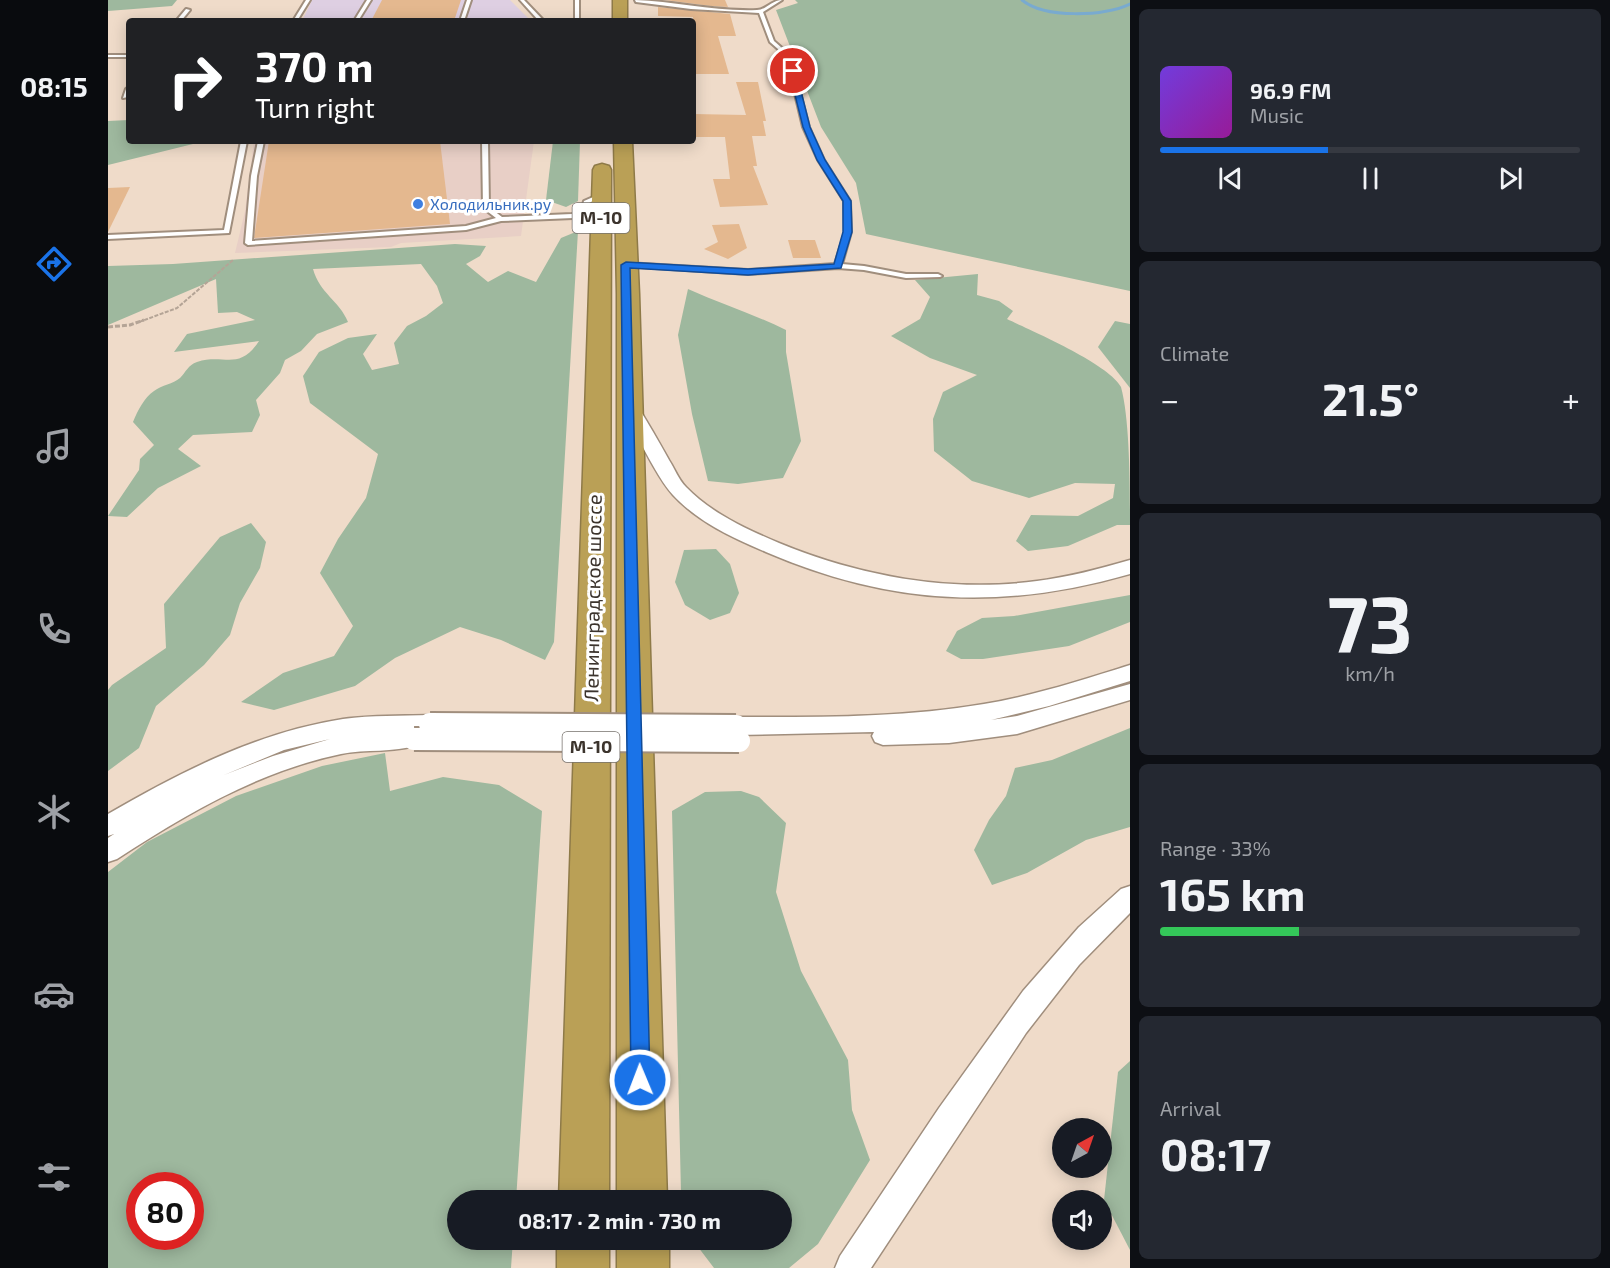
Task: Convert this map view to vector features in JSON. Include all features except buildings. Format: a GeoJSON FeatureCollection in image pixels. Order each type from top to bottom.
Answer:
{"type":"FeatureCollection","features":[{"type":"Feature","properties":{"kind":"highway"},"geometry":{"type":"LineString","coordinates":[[620,0],[620,18]]}},
{"type":"Feature","properties":{"kind":"highway","name":"Ленинградское шоссе"},"geometry":{"type":"LineString","coordinates":[[623,144],[642,1190]]}},
{"type":"Feature","properties":{"kind":"highway","name":"Ленинградское шоссе"},"geometry":{"type":"LineString","coordinates":[[584,1190],[603,152]]}},
{"type":"Feature","properties":{"kind":"highway"},"geometry":{"type":"LineString","coordinates":[[583,1250],[583,1268]]}},
{"type":"Feature","properties":{"kind":"highway"},"geometry":{"type":"LineString","coordinates":[[643,1250],[643,1268]]}},
{"type":"Feature","properties":{"kind":"street"},"geometry":{"type":"LineString","coordinates":[[629,405],[674,485],[703,510],[784,554],[892,585],[946,591],[997,592],[1054,586],[1130,567]]}},
{"type":"Feature","properties":{"kind":"street"},"geometry":{"type":"LineString","coordinates":[[738,733],[859,725],[983,713],[1049,698],[1130,673]]}},
{"type":"Feature","properties":{"kind":"street"},"geometry":{"type":"LineString","coordinates":[[108,826],[195,778],[243,756],[301,736],[344,728],[422,731],[949,734],[1017,725],[1130,692]]}},
{"type":"Feature","properties":{"kind":"street"},"geometry":{"type":"LineString","coordinates":[[108,850],[168,813],[228,783],[281,763],[341,745],[422,731]]}},
{"type":"Feature","properties":{"kind":"street"},"geometry":{"type":"LineString","coordinates":[[852,1268],[939,1132],[1044,984],[1098,923],[1130,897]]}},
{"type":"Feature","properties":{"kind":"lane"},"geometry":{"type":"LineString","coordinates":[[297,18],[308,0]]}},
{"type":"Feature","properties":{"kind":"lane"},"geometry":{"type":"LineString","coordinates":[[358,18],[369,0]]}},
{"type":"Feature","properties":{"kind":"lane"},"geometry":{"type":"LineString","coordinates":[[463,18],[469,0]]}},
{"type":"Feature","properties":{"kind":"lane"},"geometry":{"type":"LineString","coordinates":[[522,0],[539,18]]}},
{"type":"Feature","properties":{"kind":"lane"},"geometry":{"type":"LineString","coordinates":[[577,18],[578,0]]}},
{"type":"Feature","properties":{"kind":"lane"},"geometry":{"type":"LineString","coordinates":[[636,1],[691,8],[761,12],[780,0]]}},
{"type":"Feature","properties":{"kind":"lane"},"geometry":{"type":"LineString","coordinates":[[181,18],[188,10]]}},
{"type":"Feature","properties":{"kind":"lane"},"geometry":{"type":"LineString","coordinates":[[761,12],[772,42],[788,56],[806,127],[821,160],[847,201],[848,232],[838,266]]}},
{"type":"Feature","properties":{"kind":"lane"},"geometry":{"type":"LineString","coordinates":[[108,56],[126,56]]}},
{"type":"Feature","properties":{"kind":"lane"},"geometry":{"type":"LineString","coordinates":[[108,237],[227,232],[243,144]]}},
{"type":"Feature","properties":{"kind":"lane"},"geometry":{"type":"LineString","coordinates":[[260,144],[254,176],[248,243],[466,228],[501,219],[573,216],[585,210],[586,202],[602,195]]}},
{"type":"Feature","properties":{"kind":"lane"},"geometry":{"type":"LineString","coordinates":[[485,144],[486,208],[501,219]]}},
{"type":"Feature","properties":{"kind":"lane"},"geometry":{"type":"LineString","coordinates":[[626,265],[748,272],[838,266],[864,268],[906,276],[938,276]]}},
{"type":"Feature","properties":{"kind":"path"},"geometry":{"type":"LineString","coordinates":[[108,327],[130,325],[177,308],[233,260]]}},
{"type":"Feature","properties":{"kind":"shaded area"},"geometry":{"type":"Polygon","coordinates":[[[312,0],[510,0],[528,18],[303,18],[312,0]]]}},
{"type":"Feature","properties":{"kind":"shaded area"},"geometry":{"type":"Polygon","coordinates":[[[254,144],[534,144],[521,236],[401,243],[391,247],[235,253],[245,211],[254,144]]]}},
{"type":"Feature","properties":{"kind":"green space"},"geometry":{"type":"Polygon","coordinates":[[[108,0],[177,0],[172,6],[108,11],[108,0]]]}},
{"type":"Feature","properties":{"kind":"green space"},"geometry":{"type":"Polygon","coordinates":[[[795,0],[1130,0],[1130,291],[866,234],[856,183],[821,127],[776,10],[798,3],[795,0]]]}},
{"type":"Feature","properties":{"kind":"green space"},"geometry":{"type":"Polygon","coordinates":[[[126,120],[126,144],[193,144],[108,165],[108,121],[126,120]]]}},
{"type":"Feature","properties":{"kind":"green space"},"geometry":{"type":"Polygon","coordinates":[[[553,144],[580,144],[578,201],[566,207],[546,200],[553,144]]]}},
{"type":"Feature","properties":{"kind":"green space"},"geometry":{"type":"Polygon","coordinates":[[[578,231],[554,642],[545,660],[501,640],[460,627],[395,658],[355,686],[274,710],[241,702],[283,673],[334,656],[353,626],[320,573],[338,539],[366,498],[378,454],[310,403],[303,376],[319,352],[348,338],[377,334],[363,354],[372,370],[399,364],[394,343],[407,326],[426,316],[443,303],[437,286],[421,264],[313,269],[320,285],[340,308],[348,322],[317,334],[301,351],[285,360],[280,373],[256,400],[260,415],[252,432],[193,435],[178,449],[201,466],[158,488],[127,517],[108,516],[139,470],[140,459],[154,445],[133,422],[147,397],[157,389],[177,380],[194,363],[215,359],[238,359],[252,350],[259,341],[174,352],[187,334],[255,320],[237,312],[218,313],[216,279],[108,325],[108,266],[173,264],[455,244],[486,246],[480,256],[466,264],[488,282],[508,271],[536,282],[561,238],[578,231]]]}},
{"type":"Feature","properties":{"kind":"green space"},"geometry":{"type":"Polygon","coordinates":[[[978,274],[977,295],[999,301],[1013,311],[1007,319],[1102,368],[1121,387],[1128,435],[1130,525],[1117,525],[1068,546],[1028,551],[1016,541],[1031,515],[1078,516],[1113,498],[1115,484],[1075,483],[1029,498],[972,481],[934,451],[933,419],[943,392],[977,375],[930,358],[891,336],[920,319],[930,297],[915,280],[978,274]]]}},
{"type":"Feature","properties":{"kind":"green space"},"geometry":{"type":"Polygon","coordinates":[[[688,289],[786,330],[786,352],[801,441],[783,478],[738,484],[708,481],[692,414],[678,335],[688,289]]]}},
{"type":"Feature","properties":{"kind":"green space"},"geometry":{"type":"Polygon","coordinates":[[[1115,321],[1130,324],[1130,388],[1098,347],[1115,321]]]}},
{"type":"Feature","properties":{"kind":"green space"},"geometry":{"type":"Polygon","coordinates":[[[251,523],[266,542],[260,568],[240,603],[230,635],[204,665],[156,706],[139,748],[108,771],[108,690],[166,648],[164,604],[220,537],[251,523]]]}},
{"type":"Feature","properties":{"kind":"green space"},"geometry":{"type":"Polygon","coordinates":[[[716,549],[730,564],[739,593],[730,613],[710,620],[685,605],[675,582],[684,550],[716,549]]]}},
{"type":"Feature","properties":{"kind":"green space"},"geometry":{"type":"Polygon","coordinates":[[[1130,595],[1130,622],[1069,646],[983,659],[961,659],[946,651],[957,631],[982,618],[1014,616],[1130,595]]]}},
{"type":"Feature","properties":{"kind":"green space"},"geometry":{"type":"Polygon","coordinates":[[[1130,728],[1130,827],[1086,840],[1027,873],[992,885],[974,850],[989,820],[1006,796],[1015,768],[1052,760],[1130,728]]]}},
{"type":"Feature","properties":{"kind":"green space"},"geometry":{"type":"Polygon","coordinates":[[[385,753],[390,791],[443,777],[499,785],[542,811],[517,1190],[447,1190],[447,1250],[512,1250],[511,1268],[108,1268],[108,872],[147,842],[236,796],[322,766],[385,753]]]}},
{"type":"Feature","properties":{"kind":"green space"},"geometry":{"type":"Polygon","coordinates":[[[741,791],[759,797],[786,823],[776,892],[801,971],[848,1060],[852,1110],[870,1160],[818,1244],[789,1268],[714,1268],[700,1250],[792,1250],[792,1190],[681,1190],[672,811],[705,792],[741,791]]]}},
{"type":"Feature","properties":{"kind":"green space"},"geometry":{"type":"Polygon","coordinates":[[[1130,1061],[1130,1250],[1112,1215],[1112,1190],[1105,1190],[1106,1178],[1112,1178],[1112,1127],[1118,1072],[1130,1061]]]}},
{"type":"Feature","properties":{"kind":"waterway"},"geometry":{"type":"LineString","coordinates":[[1022,0],[1045,10],[1075,14],[1105,11],[1130,4]]}},
{"type":"Feature","properties":{"kind":"place","name":"Холодильник.ру"},"geometry":{"type":"Point","coordinates":[418,204]}},
{"type":"Feature","properties":{"kind":"route"},"geometry":{"type":"LineString","coordinates":[[640,1080],[626,265],[748,272],[838,266],[848,232],[847,201],[821,160],[806,127],[793,71]]}}]}
